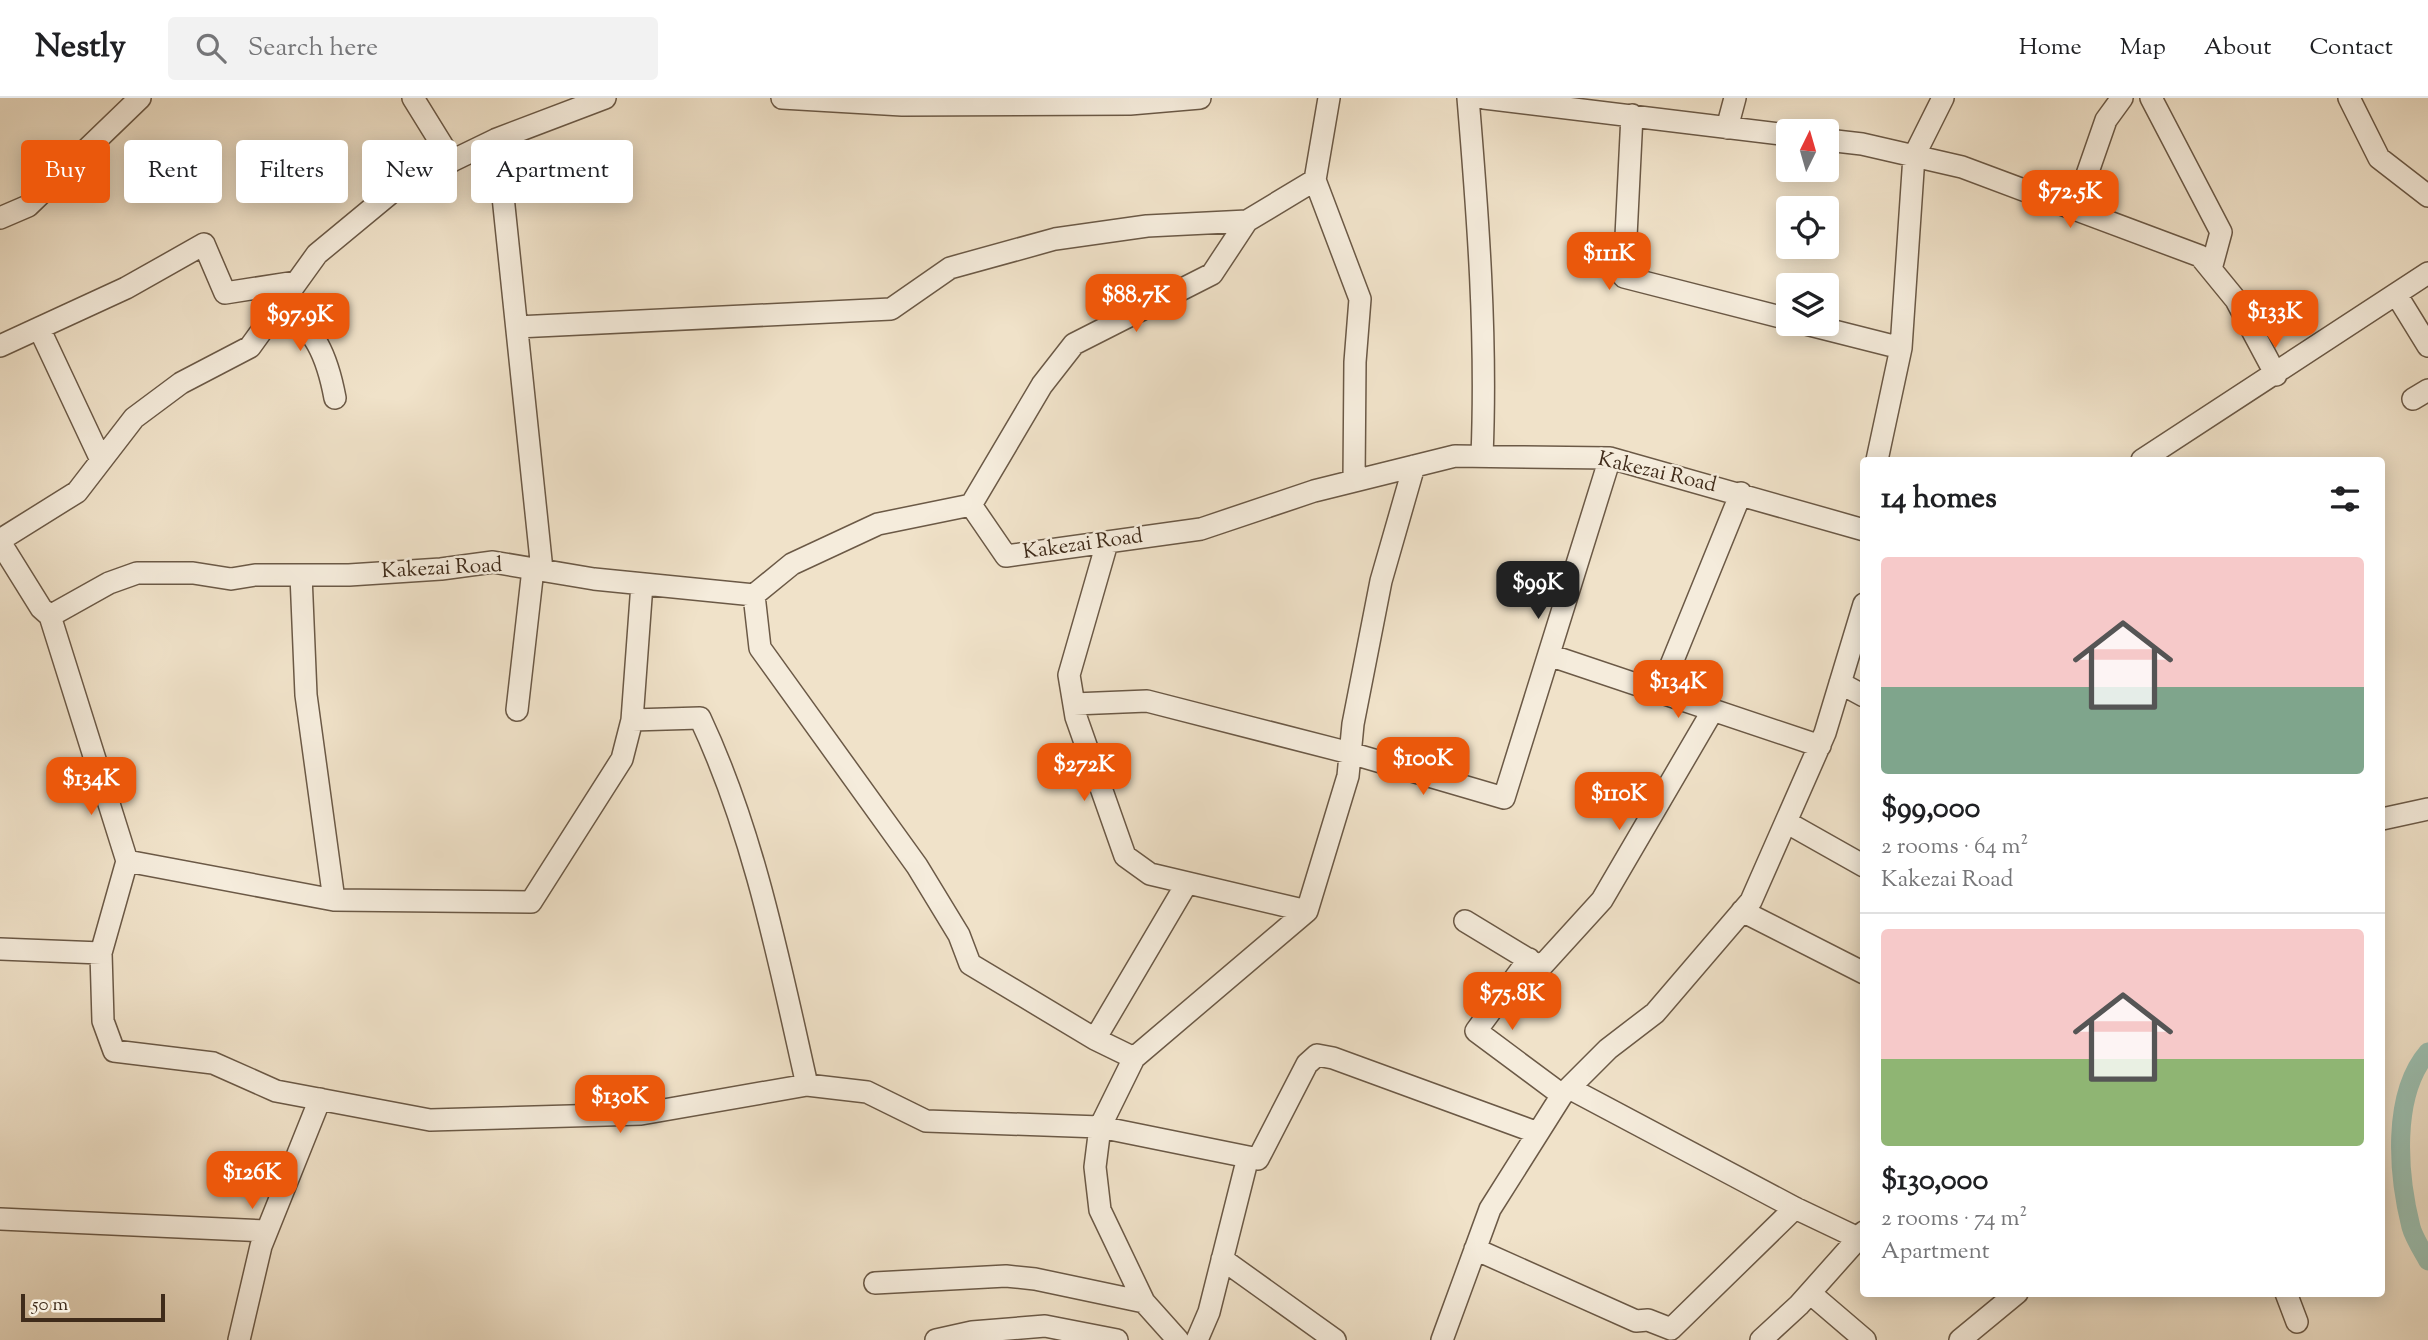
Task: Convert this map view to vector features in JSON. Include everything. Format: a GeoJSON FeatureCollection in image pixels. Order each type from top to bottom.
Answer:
{"type":"FeatureCollection","features":[{"type":"Feature","properties":{"kind":"street"},"geometry":{"type":"LineString","coordinates":[[0,218],[28,206],[140,98]]}},
{"type":"Feature","properties":{"kind":"street"},"geometry":{"type":"LineString","coordinates":[[413,98],[439,140]]}},
{"type":"Feature","properties":{"kind":"street"},"geometry":{"type":"LineString","coordinates":[[457,159],[497,139],[605,98]]}},
{"type":"Feature","properties":{"kind":"street"},"geometry":{"type":"LineString","coordinates":[[782,98],[1130,104],[1200,98]]}},
{"type":"Feature","properties":{"kind":"street"},"geometry":{"type":"LineString","coordinates":[[1329,98],[1315,180],[1360,299],[1355,362],[1354,481]]}},
{"type":"Feature","properties":{"kind":"street"},"geometry":{"type":"LineString","coordinates":[[1468,98],[1477,211],[1484,403],[1482,456]]}},
{"type":"Feature","properties":{"kind":"street"},"geometry":{"type":"LineString","coordinates":[[1483,98],[1776,134]]}},
{"type":"Feature","properties":{"kind":"street"},"geometry":{"type":"LineString","coordinates":[[1727,128],[1735,98]]}},
{"type":"Feature","properties":{"kind":"street"},"geometry":{"type":"LineString","coordinates":[[1878,457],[1901,348],[1914,156],[1942,98]]}},
{"type":"Feature","properties":{"kind":"street"},"geometry":{"type":"LineString","coordinates":[[2075,209],[2106,120],[2122,98]]}},
{"type":"Feature","properties":{"kind":"street"},"geometry":{"type":"LineString","coordinates":[[2151,98],[2221,232],[2211,270]]}},
{"type":"Feature","properties":{"kind":"street"},"geometry":{"type":"LineString","coordinates":[[2349,98],[2379,158],[2428,196]]}},
{"type":"Feature","properties":{"kind":"street"},"geometry":{"type":"LineString","coordinates":[[1632,115],[1624,277],[1776,316]]}},
{"type":"Feature","properties":{"kind":"street"},"geometry":{"type":"LineString","coordinates":[[497,139],[517,327],[537,570],[517,710]]}},
{"type":"Feature","properties":{"kind":"street"},"geometry":{"type":"LineString","coordinates":[[1839,142],[1962,167],[2200,256],[2236,300],[2276,375]]}},
{"type":"Feature","properties":{"kind":"street"},"geometry":{"type":"LineString","coordinates":[[1134,1058],[1095,1039],[970,964],[959,935],[917,866],[862,794],[760,648],[754,595],[792,564],[878,524],[971,505],[1042,385],[1074,344],[1212,274],[1247,220],[1315,180]]}},
{"type":"Feature","properties":{"kind":"street"},"geometry":{"type":"LineString","coordinates":[[379,203],[317,254],[250,347],[181,383],[134,418],[77,492],[0,541],[41,608],[50,616],[127,861],[101,953],[103,1021],[114,1051],[213,1063],[276,1091],[430,1120],[641,1114],[807,1085],[867,1092],[926,1121],[1100,1127],[1258,1159],[1307,1064],[1317,1055],[1333,1058],[1538,1133]]}},
{"type":"Feature","properties":{"kind":"street"},"geometry":{"type":"LineString","coordinates":[[517,327],[891,309],[950,268],[1055,239],[1147,226],[1247,220]]}},
{"type":"Feature","properties":{"kind":"street"},"geometry":{"type":"LineString","coordinates":[[0,346],[126,288],[204,244],[225,293],[296,282]]}},
{"type":"Feature","properties":{"kind":"street"},"geometry":{"type":"LineString","coordinates":[[2147,457],[2276,375],[2428,273]]}},
{"type":"Feature","properties":{"kind":"street"},"geometry":{"type":"LineString","coordinates":[[2396,294],[2428,346]]}},
{"type":"Feature","properties":{"kind":"street"},"geometry":{"type":"LineString","coordinates":[[284,300],[312,332],[328,360],[335,398]]}},
{"type":"Feature","properties":{"kind":"street"},"geometry":{"type":"LineString","coordinates":[[39,328],[101,460]]}},
{"type":"Feature","properties":{"kind":"street"},"geometry":{"type":"LineString","coordinates":[[1839,332],[1901,348]]}},
{"type":"Feature","properties":{"kind":"street","name":"Kakezai Road"},"geometry":{"type":"LineString","coordinates":[[971,505],[1006,556],[1201,529],[1354,481],[1455,456],[1610,458],[1860,527]]}},
{"type":"Feature","properties":{"kind":"street"},"geometry":{"type":"LineString","coordinates":[[1074,704],[1147,701],[1350,753],[1504,799],[1610,458]]}},
{"type":"Feature","properties":{"kind":"street"},"geometry":{"type":"LineString","coordinates":[[1178,1340],[1144,1302],[1100,1210],[1094,1167],[1100,1127],[1134,1058],[1307,911],[1348,776],[1353,724],[1381,581],[1414,466]]}},
{"type":"Feature","properties":{"kind":"street"},"geometry":{"type":"LineString","coordinates":[[1660,692],[1741,493]]}},
{"type":"Feature","properties":{"kind":"street"},"geometry":{"type":"LineString","coordinates":[[1107,543],[1069,675],[1074,704],[1125,856],[1150,874],[1307,911]]}},
{"type":"Feature","properties":{"kind":"street","name":"Kakezai Road"},"geometry":{"type":"LineString","coordinates":[[50,616],[109,583],[137,573],[193,573],[232,579],[255,575],[441,569],[493,562],[642,584],[754,595]]}},
{"type":"Feature","properties":{"kind":"street"},"geometry":{"type":"LineString","coordinates":[[301,575],[306,695],[334,900]]}},
{"type":"Feature","properties":{"kind":"street"},"geometry":{"type":"LineString","coordinates":[[127,861],[334,900],[531,902],[622,759],[632,720],[642,584]]}},
{"type":"Feature","properties":{"kind":"street"},"geometry":{"type":"LineString","coordinates":[[1442,1340],[1490,1209],[1566,1091],[1608,1049],[1655,1013],[1751,901],[1820,746],[1860,617]]}},
{"type":"Feature","properties":{"kind":"street"},"geometry":{"type":"LineString","coordinates":[[1549,655],[1820,746]]}},
{"type":"Feature","properties":{"kind":"street"},"geometry":{"type":"LineString","coordinates":[[1840,683],[1860,693]]}},
{"type":"Feature","properties":{"kind":"street"},"geometry":{"type":"LineString","coordinates":[[1465,921],[1541,967],[1602,900],[1713,710]]}},
{"type":"Feature","properties":{"kind":"street"},"geometry":{"type":"LineString","coordinates":[[632,720],[700,718],[726,774],[773,937],[807,1085]]}},
{"type":"Feature","properties":{"kind":"street"},"geometry":{"type":"LineString","coordinates":[[2385,818],[2428,809]]}},
{"type":"Feature","properties":{"kind":"street"},"geometry":{"type":"LineString","coordinates":[[1786,822],[1860,864]]}},
{"type":"Feature","properties":{"kind":"street"},"geometry":{"type":"LineString","coordinates":[[1095,1039],[1187,883]]}},
{"type":"Feature","properties":{"kind":"street"},"geometry":{"type":"LineString","coordinates":[[1742,911],[1860,971]]}},
{"type":"Feature","properties":{"kind":"street"},"geometry":{"type":"LineString","coordinates":[[0,950],[101,953]]}},
{"type":"Feature","properties":{"kind":"street"},"geometry":{"type":"LineString","coordinates":[[1528,959],[1476,1031],[1566,1091],[1795,1208],[1860,1235]]}},
{"type":"Feature","properties":{"kind":"street"},"geometry":{"type":"LineString","coordinates":[[239,1340],[267,1231],[320,1099]]}},
{"type":"Feature","properties":{"kind":"street"},"geometry":{"type":"LineString","coordinates":[[1197,1340],[1209,1312],[1248,1157]]}},
{"type":"Feature","properties":{"kind":"street"},"geometry":{"type":"LineString","coordinates":[[1475,1250],[1636,1321],[1648,1320],[1671,1329],[1795,1208]]}},
{"type":"Feature","properties":{"kind":"street"},"geometry":{"type":"LineString","coordinates":[[0,1219],[267,1231]]}},
{"type":"Feature","properties":{"kind":"street"},"geometry":{"type":"LineString","coordinates":[[1761,1340],[1810,1293],[1860,1236]]}},
{"type":"Feature","properties":{"kind":"street"},"geometry":{"type":"LineString","coordinates":[[1222,1259],[1335,1340]]}},
{"type":"Feature","properties":{"kind":"street"},"geometry":{"type":"LineString","coordinates":[[875,1283],[1006,1276],[1035,1279],[1144,1302]]}},
{"type":"Feature","properties":{"kind":"street"},"geometry":{"type":"LineString","coordinates":[[1810,1293],[1864,1340]]}},
{"type":"Feature","properties":{"kind":"street"},"geometry":{"type":"LineString","coordinates":[[1960,1340],[2012,1297]]}},
{"type":"Feature","properties":{"kind":"street"},"geometry":{"type":"LineString","coordinates":[[2288,1297],[2297,1322]]}},
{"type":"Feature","properties":{"kind":"street"},"geometry":{"type":"LineString","coordinates":[[936,1340],[972,1332],[1045,1326],[1116,1340]]}},
{"type":"Feature","properties":{"kind":"waterway"},"geometry":{"type":"LineString","coordinates":[[2428,1052],[2416,1070],[2408,1090],[2401,1136],[2406,1206],[2412,1231],[2428,1261]]}}]}
